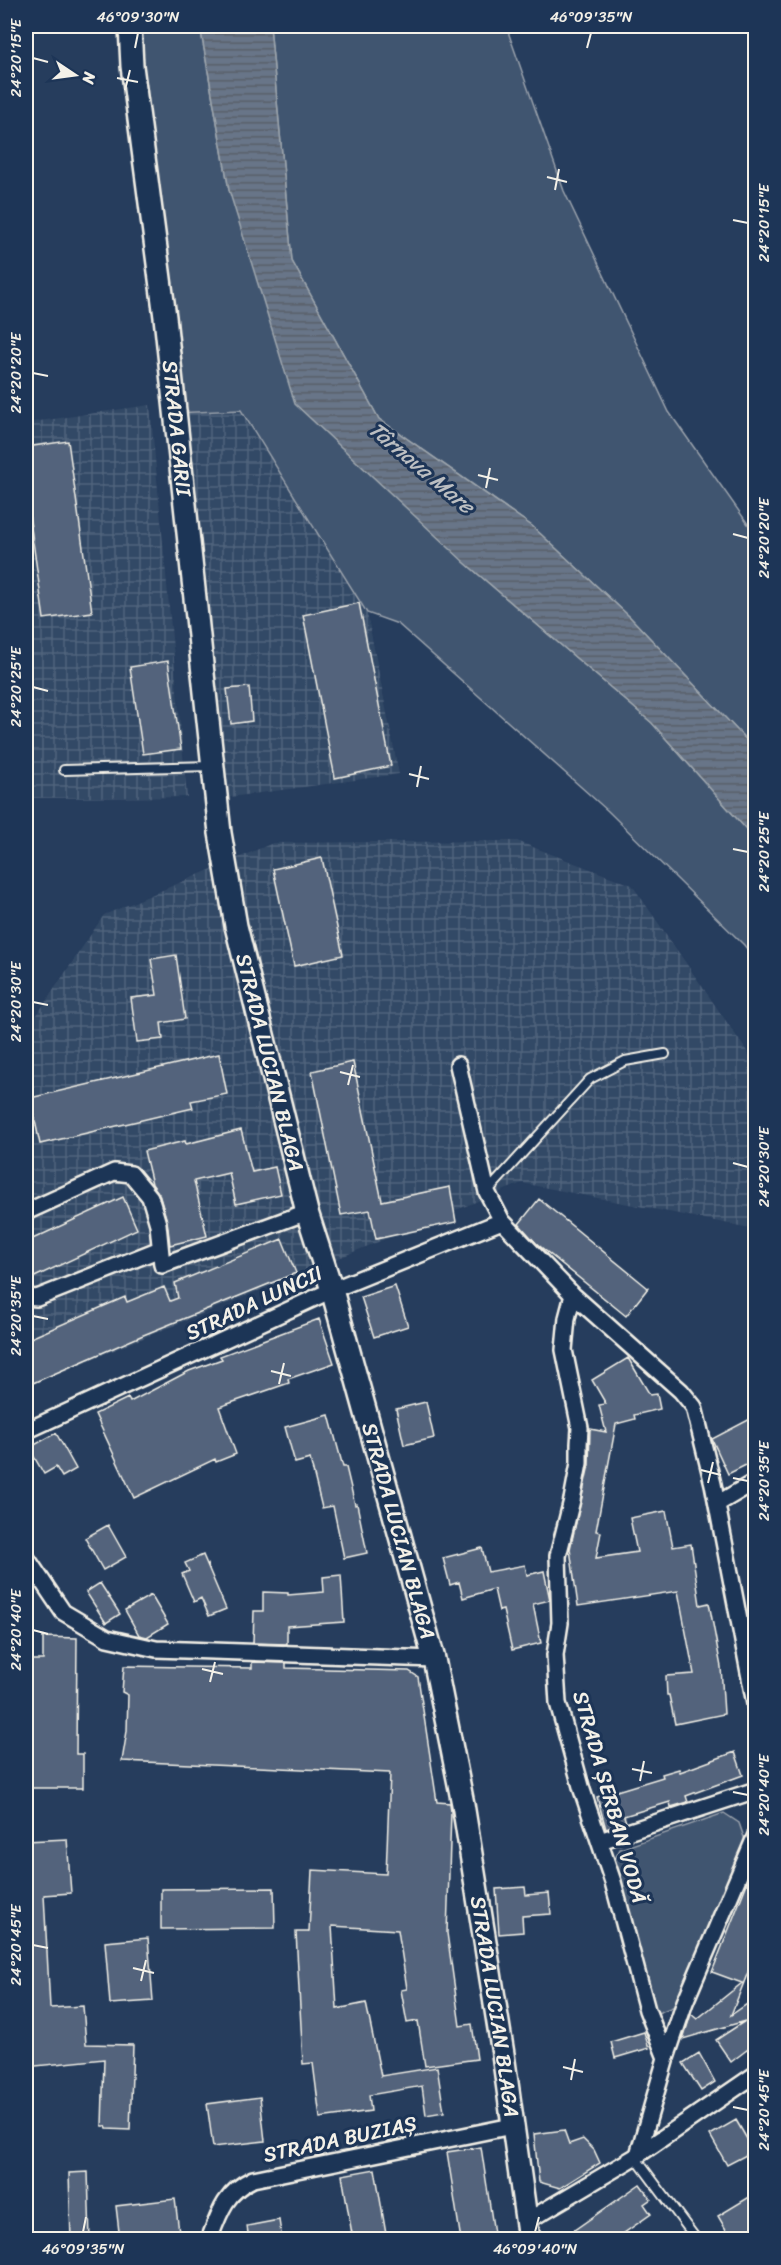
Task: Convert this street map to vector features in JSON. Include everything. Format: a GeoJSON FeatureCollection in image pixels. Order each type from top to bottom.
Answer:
{"type":"FeatureCollection","features":[{"type":"Feature","properties":{"kind":"street","name":"STRADA GĂRII"},"geometry":{"type":"LineString","coordinates":[[130,26],[132,66],[165,317],[220,833]]}},
{"type":"Feature","properties":{"kind":"street","name":"STRADA LUCIAN BLAGA"},"geometry":{"type":"LineString","coordinates":[[220,833],[236,926],[307,1212],[332,1290],[434,1659],[464,1804],[528,2230]]}},
{"type":"Feature","properties":{"kind":"street"},"geometry":{"type":"LineString","coordinates":[[458,1065],[487,1192],[502,1221],[573,1295],[681,1391],[694,1407],[717,1504],[756,1709]]}},
{"type":"Feature","properties":{"kind":"street"},"geometry":{"type":"LineString","coordinates":[[26,1212],[114,1172],[131,1174],[150,1197],[158,1224],[162,1265],[307,1212]]}},
{"type":"Feature","properties":{"kind":"street","name":"STRADA LUNCII"},"geometry":{"type":"LineString","coordinates":[[26,1431],[332,1290],[502,1221]]}},
{"type":"Feature","properties":{"kind":"street"},"geometry":{"type":"LineString","coordinates":[[26,1297],[37,1298],[160,1249]]}},
{"type":"Feature","properties":{"kind":"street","name":"STRADA ȘERBAN VODĂ"},"geometry":{"type":"LineString","coordinates":[[573,1295],[567,1318],[564,1350],[580,1428],[579,1463],[558,1556],[560,1623],[555,1655],[558,1703],[582,1790],[600,1840],[647,2010],[666,2058]]}},
{"type":"Feature","properties":{"kind":"street"},"geometry":{"type":"LineString","coordinates":[[717,1504],[756,1481]]}},
{"type":"Feature","properties":{"kind":"street"},"geometry":{"type":"LineString","coordinates":[[26,1557],[63,1612],[107,1638],[156,1649],[434,1659]]}},
{"type":"Feature","properties":{"kind":"street"},"geometry":{"type":"LineString","coordinates":[[600,1840],[756,1790]]}},
{"type":"Feature","properties":{"kind":"street"},"geometry":{"type":"LineString","coordinates":[[637,2156],[685,2002],[756,1835]]}},
{"type":"Feature","properties":{"kind":"street"},"geometry":{"type":"LineString","coordinates":[[528,2230],[756,2074]]}},
{"type":"Feature","properties":{"kind":"street","name":"STRADA BUZIAȘ"},"geometry":{"type":"LineString","coordinates":[[208,2240],[226,2201],[238,2186],[253,2179],[512,2126]]}},
{"type":"Feature","properties":{"kind":"lane"},"geometry":{"type":"LineString","coordinates":[[64,770],[213,766]]}},
{"type":"Feature","properties":{"kind":"lane"},"geometry":{"type":"LineString","coordinates":[[487,1192],[590,1079],[625,1061],[665,1054]]}},
{"type":"Feature","properties":{"kind":"lane"},"geometry":{"type":"LineString","coordinates":[[637,2156],[697,2240]]}},
{"type":"Feature","properties":{"kind":"shaded area"},"geometry":{"type":"Polygon","coordinates":[[[130,26],[200,26],[229,190],[464,562],[652,723],[755,839],[755,959],[744,945],[608,811],[398,624],[367,613],[241,410],[174,413],[130,26]]]}},
{"type":"Feature","properties":{"kind":"shaded area"},"geometry":{"type":"Polygon","coordinates":[[[270,26],[506,26],[564,191],[669,412],[755,534],[755,749],[630,617],[532,526],[379,419],[292,261],[270,26]]]}},
{"type":"Feature","properties":{"kind":"shaded area"},"geometry":{"type":"Polygon","coordinates":[[[150,405],[187,797],[26,798],[26,423],[150,405]]]}},
{"type":"Feature","properties":{"kind":"shaded area"},"geometry":{"type":"Polygon","coordinates":[[[241,410],[367,613],[399,774],[216,799],[174,413],[241,410]]]}},
{"type":"Feature","properties":{"kind":"shaded area"},"geometry":{"type":"Polygon","coordinates":[[[517,841],[632,885],[755,1063],[755,1229],[522,1183],[26,1386],[26,1031],[104,915],[273,843],[517,841]]]}},
{"type":"Feature","properties":{"kind":"shaded area"},"geometry":{"type":"Polygon","coordinates":[[[724,1813],[739,1823],[748,1849],[685,2002],[658,2013],[647,2010],[612,1864],[620,1849],[724,1813]]]}},
{"type":"Feature","properties":{"kind":"water","name":"Târnava Mare"},"geometry":{"type":"Polygon","coordinates":[[[200,26],[270,26],[292,261],[379,419],[532,526],[630,617],[755,749],[755,839],[652,723],[464,562],[295,404],[229,190],[200,26]]]}},
{"type":"Feature","properties":{"kind":"building"},"geometry":{"type":"Polygon","coordinates":[[[68,441],[92,612],[44,619],[26,493],[26,447],[68,441]]]}},
{"type":"Feature","properties":{"kind":"building"},"geometry":{"type":"Polygon","coordinates":[[[359,603],[391,766],[335,778],[303,615],[359,603]]]}},
{"type":"Feature","properties":{"kind":"building"},"geometry":{"type":"Polygon","coordinates":[[[168,661],[181,749],[143,754],[130,667],[168,661]]]}},
{"type":"Feature","properties":{"kind":"building"},"geometry":{"type":"Polygon","coordinates":[[[249,687],[252,721],[231,724],[227,689],[249,687]]]}},
{"type":"Feature","properties":{"kind":"building"},"geometry":{"type":"Polygon","coordinates":[[[322,858],[343,955],[294,966],[273,869],[322,858]]]}},
{"type":"Feature","properties":{"kind":"building"},"geometry":{"type":"Polygon","coordinates":[[[176,955],[185,1019],[161,1023],[163,1039],[137,1042],[131,998],[157,995],[151,959],[176,955]]]}},
{"type":"Feature","properties":{"kind":"building"},"geometry":{"type":"Polygon","coordinates":[[[219,1054],[227,1094],[191,1101],[193,1108],[40,1144],[30,1098],[219,1054]]]}},
{"type":"Feature","properties":{"kind":"building"},"geometry":{"type":"Polygon","coordinates":[[[353,1062],[382,1201],[450,1187],[456,1222],[376,1239],[370,1210],[341,1215],[312,1071],[353,1062]]]}},
{"type":"Feature","properties":{"kind":"building"},"geometry":{"type":"Polygon","coordinates":[[[241,1130],[252,1172],[275,1167],[281,1194],[236,1204],[229,1173],[194,1181],[207,1236],[170,1245],[167,1221],[159,1194],[152,1184],[144,1151],[185,1141],[186,1144],[241,1130]]]}},
{"type":"Feature","properties":{"kind":"building"},"geometry":{"type":"Polygon","coordinates":[[[123,1197],[137,1229],[26,1281],[26,1242],[123,1197]]]}},
{"type":"Feature","properties":{"kind":"building"},"geometry":{"type":"Polygon","coordinates":[[[539,1199],[648,1288],[626,1316],[536,1243],[519,1224],[539,1199]]]}},
{"type":"Feature","properties":{"kind":"building"},"geometry":{"type":"Polygon","coordinates":[[[282,1239],[296,1273],[26,1386],[26,1340],[125,1297],[127,1302],[164,1287],[170,1301],[178,1298],[175,1283],[282,1239]]]}},
{"type":"Feature","properties":{"kind":"building"},"geometry":{"type":"Polygon","coordinates":[[[395,1286],[408,1326],[374,1337],[361,1297],[395,1286]]]}},
{"type":"Feature","properties":{"kind":"building"},"geometry":{"type":"Polygon","coordinates":[[[319,1319],[334,1363],[288,1379],[289,1383],[219,1407],[236,1454],[216,1462],[215,1459],[134,1498],[95,1414],[128,1398],[130,1402],[189,1371],[222,1359],[220,1356],[319,1319]]]}},
{"type":"Feature","properties":{"kind":"building"},"geometry":{"type":"Polygon","coordinates":[[[628,1358],[650,1395],[657,1394],[660,1409],[634,1415],[635,1419],[616,1424],[596,1531],[601,1532],[596,1558],[637,1552],[630,1518],[666,1511],[673,1547],[691,1544],[700,1605],[709,1603],[721,1667],[724,1714],[675,1724],[669,1695],[667,1695],[666,1676],[694,1674],[678,1591],[578,1606],[570,1549],[589,1465],[590,1429],[606,1432],[599,1405],[606,1404],[592,1380],[628,1358]]]}},
{"type":"Feature","properties":{"kind":"building"},"geometry":{"type":"Polygon","coordinates":[[[426,1402],[434,1438],[404,1445],[396,1409],[426,1402]]]}},
{"type":"Feature","properties":{"kind":"building"},"geometry":{"type":"Polygon","coordinates":[[[329,1415],[343,1467],[346,1467],[355,1505],[357,1504],[367,1553],[344,1558],[333,1506],[322,1508],[310,1459],[295,1463],[285,1427],[329,1415]]]}},
{"type":"Feature","properties":{"kind":"building"},"geometry":{"type":"Polygon","coordinates":[[[756,1416],[756,1460],[728,1474],[712,1439],[756,1416]]]}},
{"type":"Feature","properties":{"kind":"building"},"geometry":{"type":"Polygon","coordinates":[[[56,1433],[76,1469],[62,1477],[56,1467],[44,1474],[29,1448],[56,1433]]]}},
{"type":"Feature","properties":{"kind":"building"},"geometry":{"type":"Polygon","coordinates":[[[108,1525],[126,1557],[103,1570],[85,1538],[108,1525]]]}},
{"type":"Feature","properties":{"kind":"building"},"geometry":{"type":"Polygon","coordinates":[[[482,1548],[488,1572],[525,1565],[527,1575],[544,1571],[550,1600],[533,1604],[541,1643],[512,1650],[503,1610],[499,1611],[494,1589],[463,1598],[459,1582],[450,1585],[443,1558],[482,1548]]]}},
{"type":"Feature","properties":{"kind":"building"},"geometry":{"type":"Polygon","coordinates":[[[203,1555],[226,1609],[209,1616],[201,1598],[194,1602],[182,1574],[189,1571],[185,1563],[203,1555]]]}},
{"type":"Feature","properties":{"kind":"building"},"geometry":{"type":"Polygon","coordinates":[[[341,1575],[344,1622],[287,1626],[287,1644],[253,1643],[254,1611],[263,1611],[263,1592],[288,1593],[288,1595],[324,1592],[323,1577],[341,1575]]]}},
{"type":"Feature","properties":{"kind":"building"},"geometry":{"type":"Polygon","coordinates":[[[100,1583],[120,1614],[106,1623],[86,1592],[100,1583]]]}},
{"type":"Feature","properties":{"kind":"building"},"geometry":{"type":"Polygon","coordinates":[[[151,1595],[168,1624],[147,1637],[139,1635],[125,1610],[151,1595]]]}},
{"type":"Feature","properties":{"kind":"building"},"geometry":{"type":"Polygon","coordinates":[[[43,1637],[77,1638],[76,1754],[83,1754],[83,1788],[26,1788],[26,1660],[43,1660],[43,1637]]]}},
{"type":"Feature","properties":{"kind":"building"},"geometry":{"type":"Polygon","coordinates":[[[252,1662],[286,1663],[286,1668],[409,1671],[418,1677],[437,1802],[450,1803],[447,1933],[460,2026],[472,2024],[477,2059],[425,2066],[418,2021],[407,2023],[401,1990],[407,1989],[398,1930],[332,1926],[337,2009],[366,2003],[381,2076],[437,2067],[444,2112],[426,2115],[422,2086],[369,2095],[371,2111],[320,2118],[313,2063],[303,2064],[296,1932],[309,1932],[312,1870],[386,1874],[390,1773],[122,1761],[127,1731],[128,1695],[122,1692],[124,1666],[252,1668],[252,1662]]]}},
{"type":"Feature","properties":{"kind":"building"},"geometry":{"type":"Polygon","coordinates":[[[735,1752],[743,1775],[686,1796],[688,1802],[671,1807],[670,1802],[624,1816],[626,1822],[606,1829],[597,1797],[663,1777],[662,1774],[679,1769],[680,1772],[735,1752]]]}},
{"type":"Feature","properties":{"kind":"building"},"geometry":{"type":"Polygon","coordinates":[[[67,1839],[71,1893],[44,1895],[50,2008],[83,2006],[86,2044],[133,2045],[130,2130],[107,2129],[106,2126],[102,2126],[104,2059],[26,2067],[26,1841],[67,1839]]]}},
{"type":"Feature","properties":{"kind":"building"},"geometry":{"type":"Polygon","coordinates":[[[755,1863],[756,1952],[731,2015],[756,1998],[756,2043],[731,2062],[716,2040],[745,2021],[683,2039],[691,2014],[697,2019],[742,1983],[712,1972],[755,1863]]]}},
{"type":"Feature","properties":{"kind":"building"},"geometry":{"type":"Polygon","coordinates":[[[525,1887],[526,1895],[549,1893],[551,1914],[522,1916],[523,1932],[499,1934],[496,1889],[525,1887]]]}},
{"type":"Feature","properties":{"kind":"building"},"geometry":{"type":"Polygon","coordinates":[[[274,1888],[275,1928],[161,1929],[161,1889],[274,1888]]]}},
{"type":"Feature","properties":{"kind":"building"},"geometry":{"type":"Polygon","coordinates":[[[148,1938],[153,2001],[110,2004],[105,1942],[148,1938]]]}},
{"type":"Feature","properties":{"kind":"building"},"geometry":{"type":"Polygon","coordinates":[[[644,2032],[649,2048],[615,2058],[611,2042],[644,2032]]]}},
{"type":"Feature","properties":{"kind":"building"},"geometry":{"type":"Polygon","coordinates":[[[699,2053],[715,2082],[701,2091],[683,2063],[699,2053]]]}},
{"type":"Feature","properties":{"kind":"building"},"geometry":{"type":"Polygon","coordinates":[[[260,2097],[265,2141],[213,2147],[207,2104],[260,2097]]]}},
{"type":"Feature","properties":{"kind":"building"},"geometry":{"type":"Polygon","coordinates":[[[736,2120],[754,2151],[727,2165],[710,2135],[736,2120]]]}},
{"type":"Feature","properties":{"kind":"building"},"geometry":{"type":"Polygon","coordinates":[[[564,2130],[569,2144],[583,2139],[594,2150],[600,2163],[560,2188],[539,2182],[534,2134],[564,2130]]]}},
{"type":"Feature","properties":{"kind":"building"},"geometry":{"type":"Polygon","coordinates":[[[481,2147],[495,2240],[461,2240],[447,2152],[481,2147]]]}},
{"type":"Feature","properties":{"kind":"building"},"geometry":{"type":"Polygon","coordinates":[[[375,2169],[387,2240],[353,2240],[342,2175],[375,2169]]]}},
{"type":"Feature","properties":{"kind":"building"},"geometry":{"type":"Polygon","coordinates":[[[88,2172],[90,2240],[71,2240],[69,2173],[88,2172]]]}},
{"type":"Feature","properties":{"kind":"building"},"geometry":{"type":"Polygon","coordinates":[[[640,2184],[651,2199],[644,2204],[651,2214],[614,2240],[560,2240],[640,2184]]]}},
{"type":"Feature","properties":{"kind":"building"},"geometry":{"type":"Polygon","coordinates":[[[756,2193],[756,2240],[732,2240],[718,2216],[756,2193]]]}},
{"type":"Feature","properties":{"kind":"building"},"geometry":{"type":"Polygon","coordinates":[[[175,2199],[180,2240],[120,2240],[116,2206],[175,2199]]]}},
{"type":"Feature","properties":{"kind":"building"},"geometry":{"type":"Polygon","coordinates":[[[279,2220],[282,2240],[249,2240],[247,2226],[279,2220]]]}}]}
